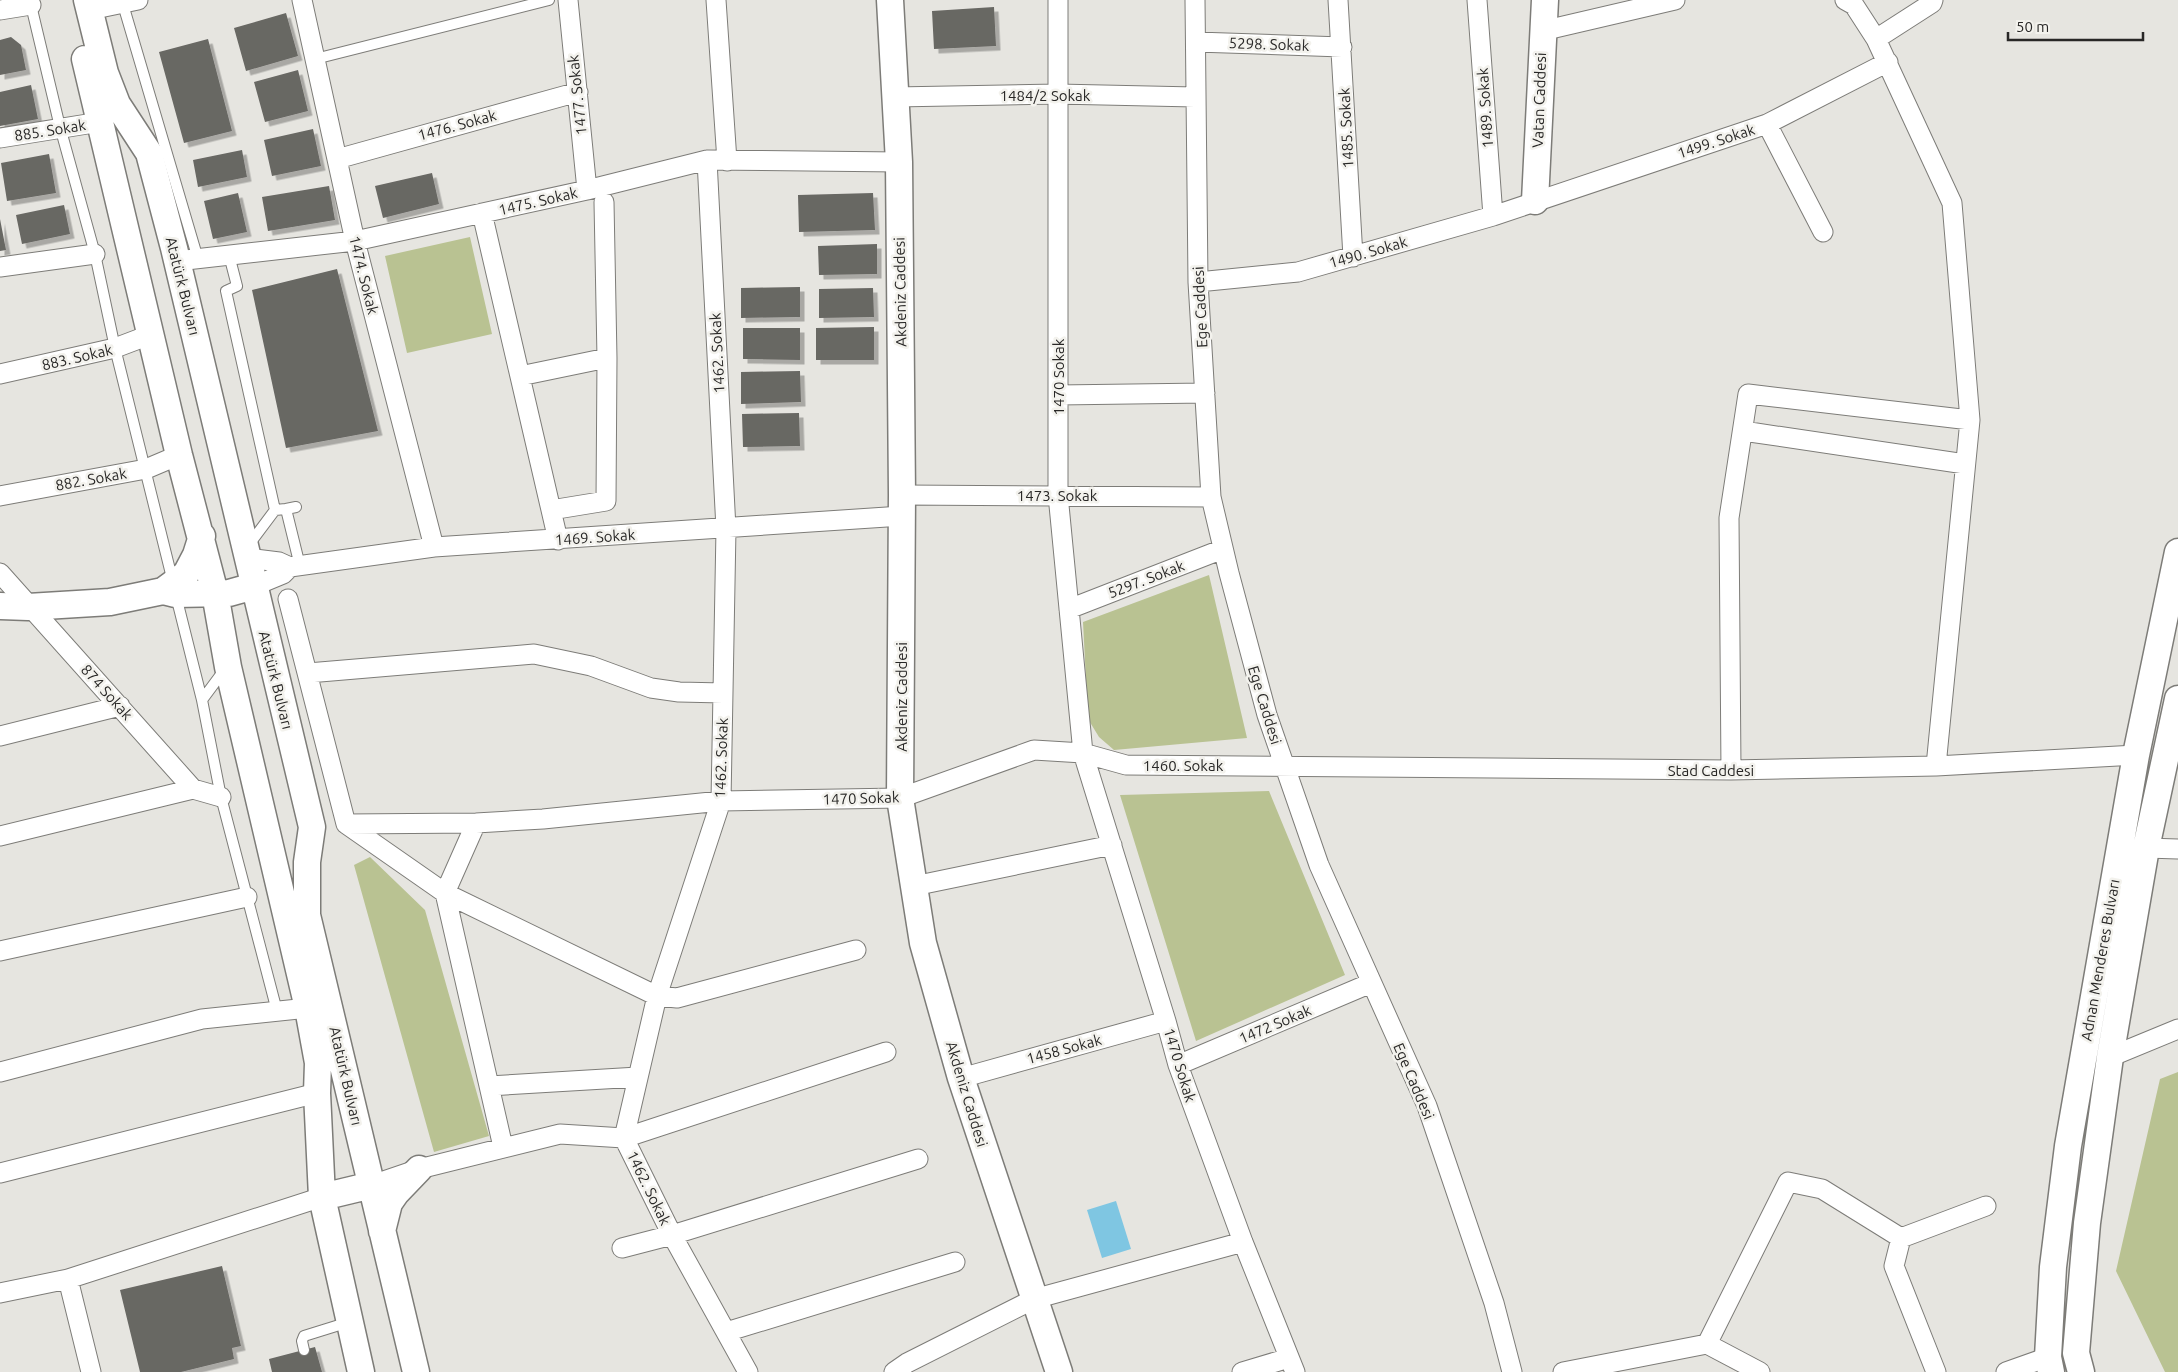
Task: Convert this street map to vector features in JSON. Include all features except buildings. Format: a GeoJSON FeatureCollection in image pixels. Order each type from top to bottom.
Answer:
{"type":"FeatureCollection","features":[{"type":"Feature","properties":{"kind":"main road","name":"Akdeniz Caddesi"},"geometry":{"type":"LineString","coordinates":[[890,0],[899,162],[902,506],[900,798],[923,943],[961,1078],[1058,1372]]}},
{"type":"Feature","properties":{"kind":"main road","name":"Vatan Caddesi"},"geometry":{"type":"LineString","coordinates":[[1535,200],[1545,0]]}},
{"type":"Feature","properties":{"kind":"main road","name":"Atatürk Bulvarı"},"geometry":{"type":"LineString","coordinates":[[83,4],[100,122],[152,334],[179,455],[202,536],[215,593],[228,667],[308,1008],[318,1063],[317,1093],[322,1197],[361,1372]]}},
{"type":"Feature","properties":{"kind":"main road","name":"Atatürk Bulvarı"},"geometry":{"type":"LineString","coordinates":[[83,4],[116,104],[149,153],[188,260],[254,586],[312,827],[307,862],[307,915],[416,1372]]}},
{"type":"Feature","properties":{"kind":"main road"},"geometry":{"type":"LineString","coordinates":[[170,589],[186,574],[192,564],[202,536]]}},
{"type":"Feature","properties":{"kind":"main road","name":"Adnan Menderes Bulvarı"},"geometry":{"type":"LineString","coordinates":[[2050,1365],[2053,1267],[2068,1146],[2136,755],[2178,552]]}},
{"type":"Feature","properties":{"kind":"main road"},"geometry":{"type":"LineString","coordinates":[[0,606],[110,602],[170,589],[215,593],[239,592],[254,586]]}},
{"type":"Feature","properties":{"kind":"main road","name":"Adnan Menderes Bulvarı"},"geometry":{"type":"LineString","coordinates":[[2081,1372],[2076,1353],[2087,1222],[2110,1057],[2146,848],[2178,699]]}},
{"type":"Feature","properties":{"kind":"main road"},"geometry":{"type":"LineString","coordinates":[[382,1232],[389,1203],[419,1169]]}},
{"type":"Feature","properties":{"kind":"main road"},"geometry":{"type":"LineString","coordinates":[[322,1197],[372,1185]]}},
{"type":"Feature","properties":{"kind":"street","name":"1474. Sokak"},"geometry":{"type":"LineString","coordinates":[[302,0],[355,241],[434,548]]}},
{"type":"Feature","properties":{"kind":"street","name":"1477. Sokak"},"geometry":{"type":"LineString","coordinates":[[568,0],[586,190]]}},
{"type":"Feature","properties":{"kind":"street"},"geometry":{"type":"LineString","coordinates":[[716,0],[727,161]]}},
{"type":"Feature","properties":{"kind":"street","name":"1470 Sokak"},"geometry":{"type":"LineString","coordinates":[[1058,0],[1058,495],[1083,752],[1178,1065],[1242,1242],[1292,1365]]}},
{"type":"Feature","properties":{"kind":"street","name":"Ege Caddesi"},"geometry":{"type":"LineString","coordinates":[[1195,0],[1198,282],[1211,497],[1223,549],[1267,715],[1284,766],[1319,865],[1427,1106],[1494,1303],[1512,1372]]}},
{"type":"Feature","properties":{"kind":"street","name":"1485. Sokak"},"geometry":{"type":"LineString","coordinates":[[1338,0],[1353,257]]}},
{"type":"Feature","properties":{"kind":"street","name":"1489. Sokak"},"geometry":{"type":"LineString","coordinates":[[1477,0],[1493,216]]}},
{"type":"Feature","properties":{"kind":"street"},"geometry":{"type":"LineString","coordinates":[[1542,31],[1675,0]]}},
{"type":"Feature","properties":{"kind":"street"},"geometry":{"type":"LineString","coordinates":[[1876,39],[1932,4],[1933,0]]}},
{"type":"Feature","properties":{"kind":"street"},"geometry":{"type":"LineString","coordinates":[[83,4],[128,1]]}},
{"type":"Feature","properties":{"kind":"street"},"geometry":{"type":"LineString","coordinates":[[0,10],[31,2]]}},
{"type":"Feature","properties":{"kind":"street"},"geometry":{"type":"LineString","coordinates":[[1849,2],[1876,39],[1888,62],[1952,203],[1970,420],[1936,766]]}},
{"type":"Feature","properties":{"kind":"street","name":"5298. Sokak"},"geometry":{"type":"LineString","coordinates":[[1196,42],[1342,47]]}},
{"type":"Feature","properties":{"kind":"street","name":"1499. Sokak"},"geometry":{"type":"LineString","coordinates":[[1535,200],[1767,124],[1888,62]]}},
{"type":"Feature","properties":{"kind":"street","name":"1476. Sokak"},"geometry":{"type":"LineString","coordinates":[[337,158],[578,92]]}},
{"type":"Feature","properties":{"kind":"street","name":"1484/2 Sokak"},"geometry":{"type":"LineString","coordinates":[[895,97],[1058,94],[1195,97]]}},
{"type":"Feature","properties":{"kind":"street","name":"885. Sokak"},"geometry":{"type":"LineString","coordinates":[[0,138],[100,122]]}},
{"type":"Feature","properties":{"kind":"street"},"geometry":{"type":"LineString","coordinates":[[1767,124],[1822,232]]}},
{"type":"Feature","properties":{"kind":"street","name":"1475. Sokak"},"geometry":{"type":"LineString","coordinates":[[188,260],[355,241],[586,190],[707,160],[899,162]]}},
{"type":"Feature","properties":{"kind":"street","name":"1462. Sokak"},"geometry":{"type":"LineString","coordinates":[[707,160],[726,529],[721,801],[657,996],[624,1138],[672,1235],[748,1372]]}},
{"type":"Feature","properties":{"kind":"street","name":"1490. Sokak"},"geometry":{"type":"LineString","coordinates":[[1198,282],[1298,272],[1493,216],[1535,200]]}},
{"type":"Feature","properties":{"kind":"street"},"geometry":{"type":"LineString","coordinates":[[552,510],[606,501],[607,358],[604,202]]}},
{"type":"Feature","properties":{"kind":"street"},"geometry":{"type":"LineString","coordinates":[[482,213],[558,540]]}},
{"type":"Feature","properties":{"kind":"street"},"geometry":{"type":"LineString","coordinates":[[0,267],[95,254]]}},
{"type":"Feature","properties":{"kind":"street","name":"883. Sokak"},"geometry":{"type":"LineString","coordinates":[[0,374],[115,348],[152,334]]}},
{"type":"Feature","properties":{"kind":"street"},"geometry":{"type":"LineString","coordinates":[[520,376],[607,358]]}},
{"type":"Feature","properties":{"kind":"street"},"geometry":{"type":"LineString","coordinates":[[1058,395],[1205,393]]}},
{"type":"Feature","properties":{"kind":"street"},"geometry":{"type":"LineString","coordinates":[[1731,770],[1729,518],[1748,394],[1970,420]]}},
{"type":"Feature","properties":{"kind":"street"},"geometry":{"type":"LineString","coordinates":[[1742,432],[1965,464]]}},
{"type":"Feature","properties":{"kind":"street","name":"882. Sokak"},"geometry":{"type":"LineString","coordinates":[[0,496],[146,470],[179,455]]}},
{"type":"Feature","properties":{"kind":"street","name":"1473. Sokak"},"geometry":{"type":"LineString","coordinates":[[902,506],[1058,495],[1211,497]]}},
{"type":"Feature","properties":{"kind":"street","name":"1469. Sokak"},"geometry":{"type":"LineString","coordinates":[[254,586],[295,567],[434,548],[726,529],[902,506]]}},
{"type":"Feature","properties":{"kind":"street","name":"5297. Sokak"},"geometry":{"type":"LineString","coordinates":[[1069,609],[1223,549]]}},
{"type":"Feature","properties":{"kind":"street","name":"1469. Sokak"},"geometry":{"type":"LineString","coordinates":[[247,553],[295,567]]}},
{"type":"Feature","properties":{"kind":"street","name":"874 Sokak"},"geometry":{"type":"LineString","coordinates":[[0,573],[194,789]]}},
{"type":"Feature","properties":{"kind":"street"},"geometry":{"type":"LineString","coordinates":[[288,599],[346,824],[445,893],[657,996],[678,998],[856,950]]}},
{"type":"Feature","properties":{"kind":"street"},"geometry":{"type":"LineString","coordinates":[[308,674],[534,654],[591,666],[651,688],[679,692],[723,693]]}},
{"type":"Feature","properties":{"kind":"street"},"geometry":{"type":"LineString","coordinates":[[0,736],[120,706]]}},
{"type":"Feature","properties":{"kind":"street","name":"1470 Sokak"},"geometry":{"type":"LineString","coordinates":[[346,824],[476,823],[552,818],[721,801],[900,798],[1034,750],[1083,752]]}},
{"type":"Feature","properties":{"kind":"street","name":"1460. Sokak"},"geometry":{"type":"LineString","coordinates":[[1083,752],[1126,765],[1284,766]]}},
{"type":"Feature","properties":{"kind":"street","name":"Stad Caddesi"},"geometry":{"type":"LineString","coordinates":[[1284,766],[1731,770],[1936,766],[2136,755]]}},
{"type":"Feature","properties":{"kind":"street"},"geometry":{"type":"LineString","coordinates":[[0,836],[194,789],[222,797]]}},
{"type":"Feature","properties":{"kind":"street"},"geometry":{"type":"LineString","coordinates":[[476,823],[445,893],[503,1147]]}},
{"type":"Feature","properties":{"kind":"street"},"geometry":{"type":"LineString","coordinates":[[914,886],[1112,845]]}},
{"type":"Feature","properties":{"kind":"street"},"geometry":{"type":"LineString","coordinates":[[2146,848],[2178,849]]}},
{"type":"Feature","properties":{"kind":"street"},"geometry":{"type":"LineString","coordinates":[[0,951],[248,897]]}},
{"type":"Feature","properties":{"kind":"street","name":"1472 Sokak"},"geometry":{"type":"LineString","coordinates":[[1178,1065],[1372,983]]}},
{"type":"Feature","properties":{"kind":"street"},"geometry":{"type":"LineString","coordinates":[[0,1072],[202,1019],[308,1008]]}},
{"type":"Feature","properties":{"kind":"street","name":"1458 Sokak"},"geometry":{"type":"LineString","coordinates":[[961,1078],[1166,1021]]}},
{"type":"Feature","properties":{"kind":"street"},"geometry":{"type":"LineString","coordinates":[[2110,1057],[2178,1029]]}},
{"type":"Feature","properties":{"kind":"street"},"geometry":{"type":"LineString","coordinates":[[372,1185],[419,1169],[560,1134],[624,1138],[886,1052]]}},
{"type":"Feature","properties":{"kind":"street"},"geometry":{"type":"LineString","coordinates":[[489,1086],[638,1077]]}},
{"type":"Feature","properties":{"kind":"street"},"geometry":{"type":"LineString","coordinates":[[0,1173],[317,1093]]}},
{"type":"Feature","properties":{"kind":"street"},"geometry":{"type":"LineString","coordinates":[[622,1248],[672,1235],[918,1159]]}},
{"type":"Feature","properties":{"kind":"street"},"geometry":{"type":"LineString","coordinates":[[1707,1344],[1788,1182],[1822,1189],[1901,1238]]}},
{"type":"Feature","properties":{"kind":"street"},"geometry":{"type":"LineString","coordinates":[[0,1293],[68,1279],[322,1197]]}},
{"type":"Feature","properties":{"kind":"street"},"geometry":{"type":"LineString","coordinates":[[1901,1238],[1986,1206]]}},
{"type":"Feature","properties":{"kind":"street"},"geometry":{"type":"LineString","coordinates":[[1901,1238],[1894,1266],[1936,1372]]}},
{"type":"Feature","properties":{"kind":"street"},"geometry":{"type":"LineString","coordinates":[[904,1369],[1034,1299],[1242,1242]]}},
{"type":"Feature","properties":{"kind":"street"},"geometry":{"type":"LineString","coordinates":[[726,1332],[955,1262]]}},
{"type":"Feature","properties":{"kind":"street"},"geometry":{"type":"LineString","coordinates":[[68,1279],[91,1372]]}},
{"type":"Feature","properties":{"kind":"street"},"geometry":{"type":"LineString","coordinates":[[1563,1372],[1707,1344],[1760,1372]]}},
{"type":"Feature","properties":{"kind":"street"},"geometry":{"type":"LineString","coordinates":[[1242,1372],[1292,1365]]}},
{"type":"Feature","properties":{"kind":"street"},"geometry":{"type":"LineString","coordinates":[[2006,1372],[2050,1365]]}},
{"type":"Feature","properties":{"kind":"lane"},"geometry":{"type":"LineString","coordinates":[[315,59],[549,0]]}},
{"type":"Feature","properties":{"kind":"lane"},"geometry":{"type":"LineString","coordinates":[[128,1],[188,260]]}},
{"type":"Feature","properties":{"kind":"lane"},"geometry":{"type":"LineString","coordinates":[[31,2],[60,127],[95,254],[115,348],[146,470],[170,589],[202,700],[222,797],[277,1011]]}},
{"type":"Feature","properties":{"kind":"lane"},"geometry":{"type":"LineString","coordinates":[[229,255],[237,286],[226,292],[275,510],[247,553]]}},
{"type":"Feature","properties":{"kind":"lane"},"geometry":{"type":"LineString","coordinates":[[275,510],[291,508],[295,567]]}},
{"type":"Feature","properties":{"kind":"lane"},"geometry":{"type":"LineString","coordinates":[[202,700],[228,667]]}},
{"type":"Feature","properties":{"kind":"lane"},"geometry":{"type":"LineString","coordinates":[[304,1350],[302,1340],[304,1336],[350,1321]]}},
{"type":"Feature","properties":{"kind":"green space"},"geometry":{"type":"Polygon","coordinates":[[[470,237],[492,334],[407,353],[385,256],[470,237]]]}},
{"type":"Feature","properties":{"kind":"green space"},"geometry":{"type":"Polygon","coordinates":[[[1209,575],[1247,738],[1114,750],[1099,737],[1088,719],[1083,622],[1209,575]]]}},
{"type":"Feature","properties":{"kind":"green space"},"geometry":{"type":"Polygon","coordinates":[[[1269,791],[1345,975],[1196,1041],[1120,795],[1269,791]]]}},
{"type":"Feature","properties":{"kind":"green space"},"geometry":{"type":"Polygon","coordinates":[[[370,857],[425,910],[489,1136],[434,1152],[354,865],[370,857]]]}},
{"type":"Feature","properties":{"kind":"green space"},"geometry":{"type":"Polygon","coordinates":[[[2178,1072],[2178,1372],[2165,1372],[2116,1271],[2160,1079],[2178,1072]]]}},
{"type":"Feature","properties":{"kind":"water"},"geometry":{"type":"Polygon","coordinates":[[[1116,1201],[1131,1249],[1102,1258],[1087,1210],[1116,1201]]]}}]}
